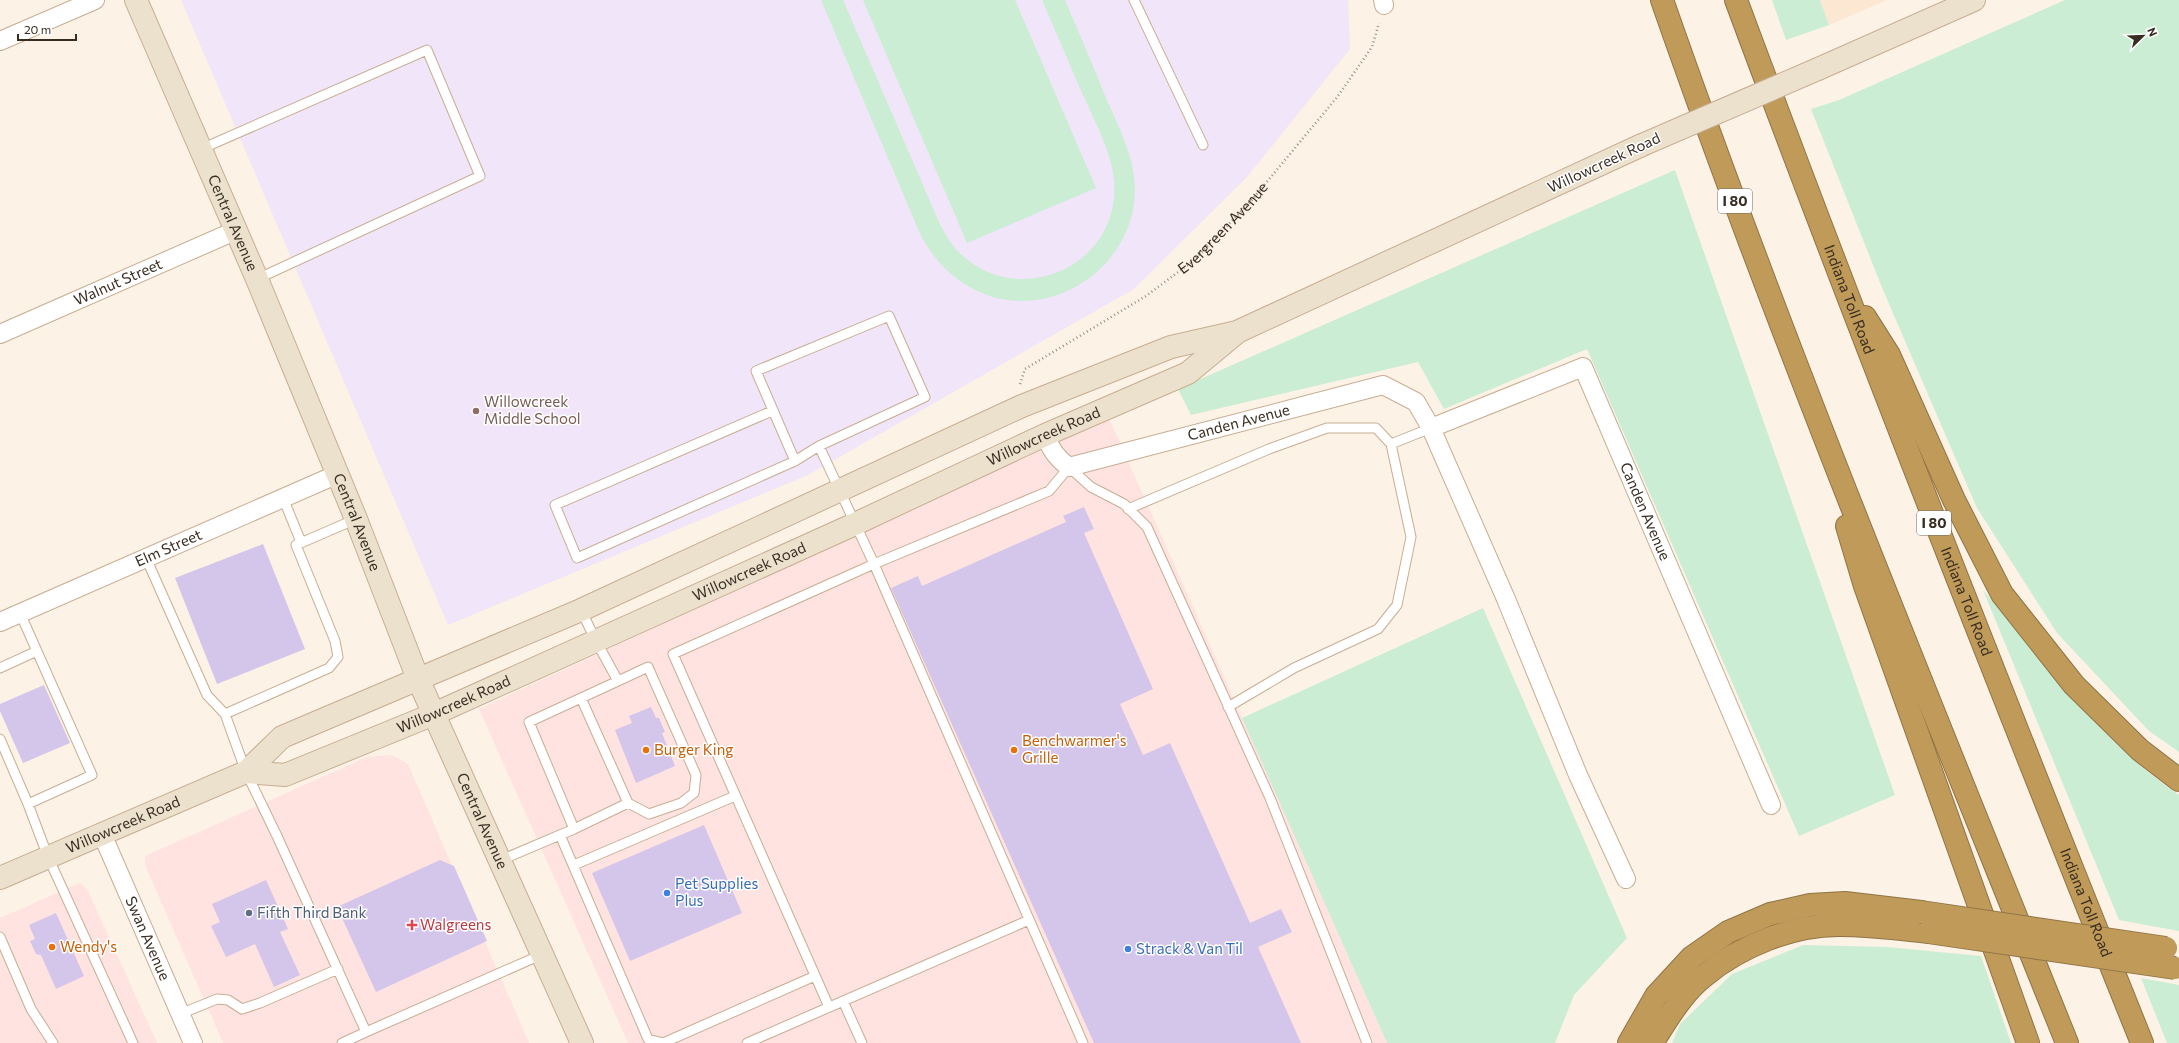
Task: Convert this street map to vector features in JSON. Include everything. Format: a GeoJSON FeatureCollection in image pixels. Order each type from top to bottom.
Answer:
{"type":"FeatureCollection","features":[{"type":"Feature","properties":{"kind":"highway","name":"I 80"},"geometry":{"type":"LineString","coordinates":[[1662,0],[1721,164],[1812,402],[2067,1043]]}},
{"type":"Feature","properties":{"kind":"highway","name":"Indiana Toll Road"},"geometry":{"type":"LineString","coordinates":[[1736,0],[1837,273],[1957,582],[2142,1043]]}},
{"type":"Feature","properties":{"kind":"highway"},"geometry":{"type":"LineString","coordinates":[[1837,273],[1889,355],[1954,500],[2002,594],[2074,686],[2140,750],[2179,780]]}},
{"type":"Feature","properties":{"kind":"highway"},"geometry":{"type":"LineString","coordinates":[[1812,402],[1865,586],[2028,1043]]}},
{"type":"Feature","properties":{"kind":"highway"},"geometry":{"type":"LineString","coordinates":[[1629,1043],[1656,996],[1692,957],[1728,932],[1770,914],[1810,905],[1845,903],[1921,912],[2175,959]]}},
{"type":"Feature","properties":{"kind":"highway"},"geometry":{"type":"LineString","coordinates":[[1652,1043],[1674,1009],[1703,976],[1736,953],[1772,937],[1811,928],[1840,925],[1928,932],[2175,959]]}},
{"type":"Feature","properties":{"kind":"main road","name":"Central Avenue"},"geometry":{"type":"LineString","coordinates":[[136,0],[237,230],[338,474],[418,679],[501,860],[582,1043]]}},
{"type":"Feature","properties":{"kind":"main road","name":"Willowcreek Road"},"geometry":{"type":"LineString","coordinates":[[0,878],[246,772],[282,737],[581,610],[1022,406],[1171,347],[1237,332],[1642,145],[1974,0]]}},
{"type":"Feature","properties":{"kind":"main road","name":"Willowcreek Road"},"geometry":{"type":"LineString","coordinates":[[246,772],[285,775],[434,714],[855,524],[1045,435],[1188,373],[1237,332]]}},
{"type":"Feature","properties":{"kind":"street"},"geometry":{"type":"LineString","coordinates":[[0,41],[95,0]]}},
{"type":"Feature","properties":{"kind":"street","name":"Walnut Street"},"geometry":{"type":"LineString","coordinates":[[0,334],[237,230]]}},
{"type":"Feature","properties":{"kind":"street","name":"Canden Avenue"},"geometry":{"type":"LineString","coordinates":[[1431,428],[1583,368],[1771,805]]}},
{"type":"Feature","properties":{"kind":"street","name":"Canden Avenue"},"geometry":{"type":"LineString","coordinates":[[1069,467],[1383,385],[1416,402],[1431,428],[1506,598],[1578,775],[1626,879]]}},
{"type":"Feature","properties":{"kind":"street"},"geometry":{"type":"LineString","coordinates":[[1045,435],[1051,450],[1058,460],[1069,467]]}},
{"type":"Feature","properties":{"kind":"street","name":"Elm Street"},"geometry":{"type":"LineString","coordinates":[[0,622],[338,474]]}},
{"type":"Feature","properties":{"kind":"street","name":"Swan Avenue"},"geometry":{"type":"LineString","coordinates":[[102,834],[193,1043]]}},
{"type":"Feature","properties":{"kind":"lane"},"geometry":{"type":"LineString","coordinates":[[1134,0],[1203,145]]}},
{"type":"Feature","properties":{"kind":"lane"},"geometry":{"type":"LineString","coordinates":[[201,149],[427,50],[480,176],[257,279]]}},
{"type":"Feature","properties":{"kind":"lane"},"geometry":{"type":"LineString","coordinates":[[772,411],[555,505],[577,558],[795,461],[819,446],[925,396],[889,316],[756,371],[772,411],[795,461]]}},
{"type":"Feature","properties":{"kind":"lane"},"geometry":{"type":"LineString","coordinates":[[1128,508],[1269,449],[1327,428],[1376,428],[1391,444],[1411,537],[1397,605],[1378,629],[1294,668],[1228,707]]}},
{"type":"Feature","properties":{"kind":"lane"},"geometry":{"type":"LineString","coordinates":[[1391,444],[1431,428]]}},
{"type":"Feature","properties":{"kind":"lane"},"geometry":{"type":"LineString","coordinates":[[819,446],[874,564],[1083,1043]]}},
{"type":"Feature","properties":{"kind":"lane"},"geometry":{"type":"LineString","coordinates":[[829,1007],[673,654],[874,564],[1049,491],[1069,467],[1091,487],[1128,508],[1147,527],[1270,798],[1367,1043]]}},
{"type":"Feature","properties":{"kind":"lane"},"geometry":{"type":"LineString","coordinates":[[283,498],[301,542]]}},
{"type":"Feature","properties":{"kind":"lane"},"geometry":{"type":"LineString","coordinates":[[225,714],[329,668],[338,657],[335,641],[296,545],[356,519]]}},
{"type":"Feature","properties":{"kind":"lane"},"geometry":{"type":"LineString","coordinates":[[146,558],[207,695],[225,714],[246,772],[277,836],[366,1032]]}},
{"type":"Feature","properties":{"kind":"lane"},"geometry":{"type":"LineString","coordinates":[[581,610],[618,681]]}},
{"type":"Feature","properties":{"kind":"lane"},"geometry":{"type":"LineString","coordinates":[[20,613],[92,774],[28,804]]}},
{"type":"Feature","properties":{"kind":"lane"},"geometry":{"type":"LineString","coordinates":[[0,668],[37,651]]}},
{"type":"Feature","properties":{"kind":"lane"},"geometry":{"type":"LineString","coordinates":[[574,829],[529,722],[648,667],[696,775],[694,793],[681,803],[664,811],[649,814],[628,804],[581,698]]}},
{"type":"Feature","properties":{"kind":"lane"},"geometry":{"type":"LineString","coordinates":[[0,739],[28,804],[48,857],[133,1043]]}},
{"type":"Feature","properties":{"kind":"lane"},"geometry":{"type":"LineString","coordinates":[[574,865],[735,796]]}},
{"type":"Feature","properties":{"kind":"lane"},"geometry":{"type":"LineString","coordinates":[[501,860],[628,804]]}},
{"type":"Feature","properties":{"kind":"lane"},"geometry":{"type":"LineString","coordinates":[[560,835],[648,1039],[663,1043],[815,976]]}},
{"type":"Feature","properties":{"kind":"lane"},"geometry":{"type":"LineString","coordinates":[[749,1043],[1029,920]]}},
{"type":"Feature","properties":{"kind":"lane"},"geometry":{"type":"LineString","coordinates":[[0,937],[31,1009],[53,1043]]}},
{"type":"Feature","properties":{"kind":"lane"},"geometry":{"type":"LineString","coordinates":[[342,1043],[543,954]]}},
{"type":"Feature","properties":{"kind":"lane"},"geometry":{"type":"LineString","coordinates":[[180,1014],[217,999],[228,1000],[242,1009],[260,1003],[338,969]]}},
{"type":"Feature","properties":{"kind":"lane"},"geometry":{"type":"LineString","coordinates":[[843,1001],[862,1043]]}},
{"type":"Feature","properties":{"kind":"path","name":"Evergreen Avenue"},"geometry":{"type":"LineString","coordinates":[[1022,406],[1018,392],[1025,369],[1146,296],[1193,261],[1251,201],[1338,96],[1372,47],[1386,2]]}},
{"type":"Feature","properties":{"kind":"shaded area"},"geometry":{"type":"Polygon","coordinates":[[[181,0],[1348,0],[1350,49],[1247,177],[1134,289],[808,475],[448,625],[181,0]]]}},
{"type":"Feature","properties":{"kind":"shaded area"},"geometry":{"type":"Polygon","coordinates":[[[1820,0],[1887,0],[1829,25],[1820,0]]]}},
{"type":"Feature","properties":{"kind":"shaded area"},"geometry":{"type":"Polygon","coordinates":[[[1109,418],[1387,1043],[628,1043],[479,709],[1109,418]]]}},
{"type":"Feature","properties":{"kind":"shaded area"},"geometry":{"type":"Polygon","coordinates":[[[392,755],[408,764],[529,1043],[223,1043],[145,865],[145,856],[367,757],[392,755]]]}},
{"type":"Feature","properties":{"kind":"shaded area"},"geometry":{"type":"Polygon","coordinates":[[[80,883],[87,889],[157,1043],[0,1043],[0,918],[80,883]]]}},
{"type":"Feature","properties":{"kind":"green space"},"geometry":{"type":"Polygon","coordinates":[[[821,0],[843,0],[939,222],[952,244],[963,256],[985,271],[1008,278],[1033,278],[1056,273],[1077,261],[1095,245],[1108,223],[1114,198],[1113,171],[1110,158],[1042,0],[1065,0],[1126,144],[1135,180],[1135,193],[1130,222],[1118,248],[1100,269],[1077,286],[1051,297],[1024,301],[995,298],[968,286],[953,276],[930,251],[921,236],[821,0]]]}},
{"type":"Feature","properties":{"kind":"green space"},"geometry":{"type":"Polygon","coordinates":[[[863,0],[1015,0],[1096,188],[967,243],[863,0]]]}},
{"type":"Feature","properties":{"kind":"green space"},"geometry":{"type":"Polygon","coordinates":[[[1772,0],[1820,0],[1829,25],[1786,40],[1772,0]]]}},
{"type":"Feature","properties":{"kind":"green space"},"geometry":{"type":"Polygon","coordinates":[[[2065,0],[2179,0],[2179,752],[2149,731],[2057,633],[1977,508],[1883,290],[1811,109],[1839,100],[2065,0]]]}},
{"type":"Feature","properties":{"kind":"green space"},"geometry":{"type":"Polygon","coordinates":[[[1675,170],[1895,795],[1799,836],[1587,349],[1444,409],[1418,362],[1191,415],[1178,389],[1675,170]]]}},
{"type":"Feature","properties":{"kind":"green space"},"geometry":{"type":"Polygon","coordinates":[[[1983,590],[2051,673],[2098,726],[2150,774],[2179,795],[2179,931],[2119,920],[1983,590]]]}},
{"type":"Feature","properties":{"kind":"green space"},"geometry":{"type":"Polygon","coordinates":[[[1483,608],[1627,938],[1574,995],[1555,1043],[1387,1043],[1242,718],[1483,608]]]}},
{"type":"Feature","properties":{"kind":"green space"},"geometry":{"type":"Polygon","coordinates":[[[1803,945],[1887,947],[1981,956],[2011,1043],[1672,1043],[1680,1024],[1732,974],[1803,945]]]}},
{"type":"Feature","properties":{"kind":"green space"},"geometry":{"type":"Polygon","coordinates":[[[2141,978],[2179,985],[2179,1043],[2167,1043],[2141,978]]]}},
{"type":"Feature","properties":{"kind":"building"},"geometry":{"type":"Polygon","coordinates":[[[1084,507],[1094,529],[1084,533],[1153,689],[1120,704],[1143,755],[1170,743],[1250,923],[1281,909],[1292,932],[1258,947],[1301,1043],[1094,1043],[891,588],[918,576],[922,586],[1066,522],[1063,516],[1084,507]]]}},
{"type":"Feature","properties":{"kind":"building"},"geometry":{"type":"Polygon","coordinates":[[[263,544],[305,649],[217,684],[175,578],[263,544]]]}},
{"type":"Feature","properties":{"kind":"building"},"geometry":{"type":"Polygon","coordinates":[[[44,685],[70,743],[23,763],[0,711],[0,704],[44,685]]]}},
{"type":"Feature","properties":{"kind":"building","name":"Burger King"},"geometry":{"type":"Polygon","coordinates":[[[651,707],[656,718],[659,718],[665,732],[662,733],[675,766],[636,783],[615,730],[632,723],[629,716],[651,707]]]}},
{"type":"Feature","properties":{"kind":"building","name":"Pet Supplies Plus"},"geometry":{"type":"Polygon","coordinates":[[[704,825],[742,913],[630,961],[592,873],[704,825]]]}},
{"type":"Feature","properties":{"kind":"building","name":"Walgreens"},"geometry":{"type":"Polygon","coordinates":[[[440,860],[454,866],[487,941],[376,992],[337,907],[440,860]]]}},
{"type":"Feature","properties":{"kind":"building","name":"Fifth Third Bank"},"geometry":{"type":"Polygon","coordinates":[[[266,880],[288,929],[280,932],[300,975],[274,987],[255,944],[226,957],[211,926],[220,922],[212,904],[266,880]]]}},
{"type":"Feature","properties":{"kind":"building","name":"Wendy's"},"geometry":{"type":"Polygon","coordinates":[[[56,913],[84,976],[56,989],[41,955],[36,954],[30,941],[35,939],[29,925],[56,913]]]}},
{"type":"Feature","properties":{"kind":"place","name":"Willowcreek Middle School"},"geometry":{"type":"Point","coordinates":[476,411]}},
{"type":"Feature","properties":{"kind":"place","name":"Burger King"},"geometry":{"type":"Point","coordinates":[646,750]}},
{"type":"Feature","properties":{"kind":"place","name":"Benchwarmer's Grille"},"geometry":{"type":"Point","coordinates":[1014,750]}},
{"type":"Feature","properties":{"kind":"place","name":"Pet Supplies Plus"},"geometry":{"type":"Point","coordinates":[667,893]}},
{"type":"Feature","properties":{"kind":"place","name":"Fifth Third Bank"},"geometry":{"type":"Point","coordinates":[249,913]}},
{"type":"Feature","properties":{"kind":"place","name":"Walgreens"},"geometry":{"type":"Point","coordinates":[412,925]}},
{"type":"Feature","properties":{"kind":"place","name":"Wendy's"},"geometry":{"type":"Point","coordinates":[52,947]}},
{"type":"Feature","properties":{"kind":"place","name":"Strack & Van Til"},"geometry":{"type":"Point","coordinates":[1128,949]}}]}
